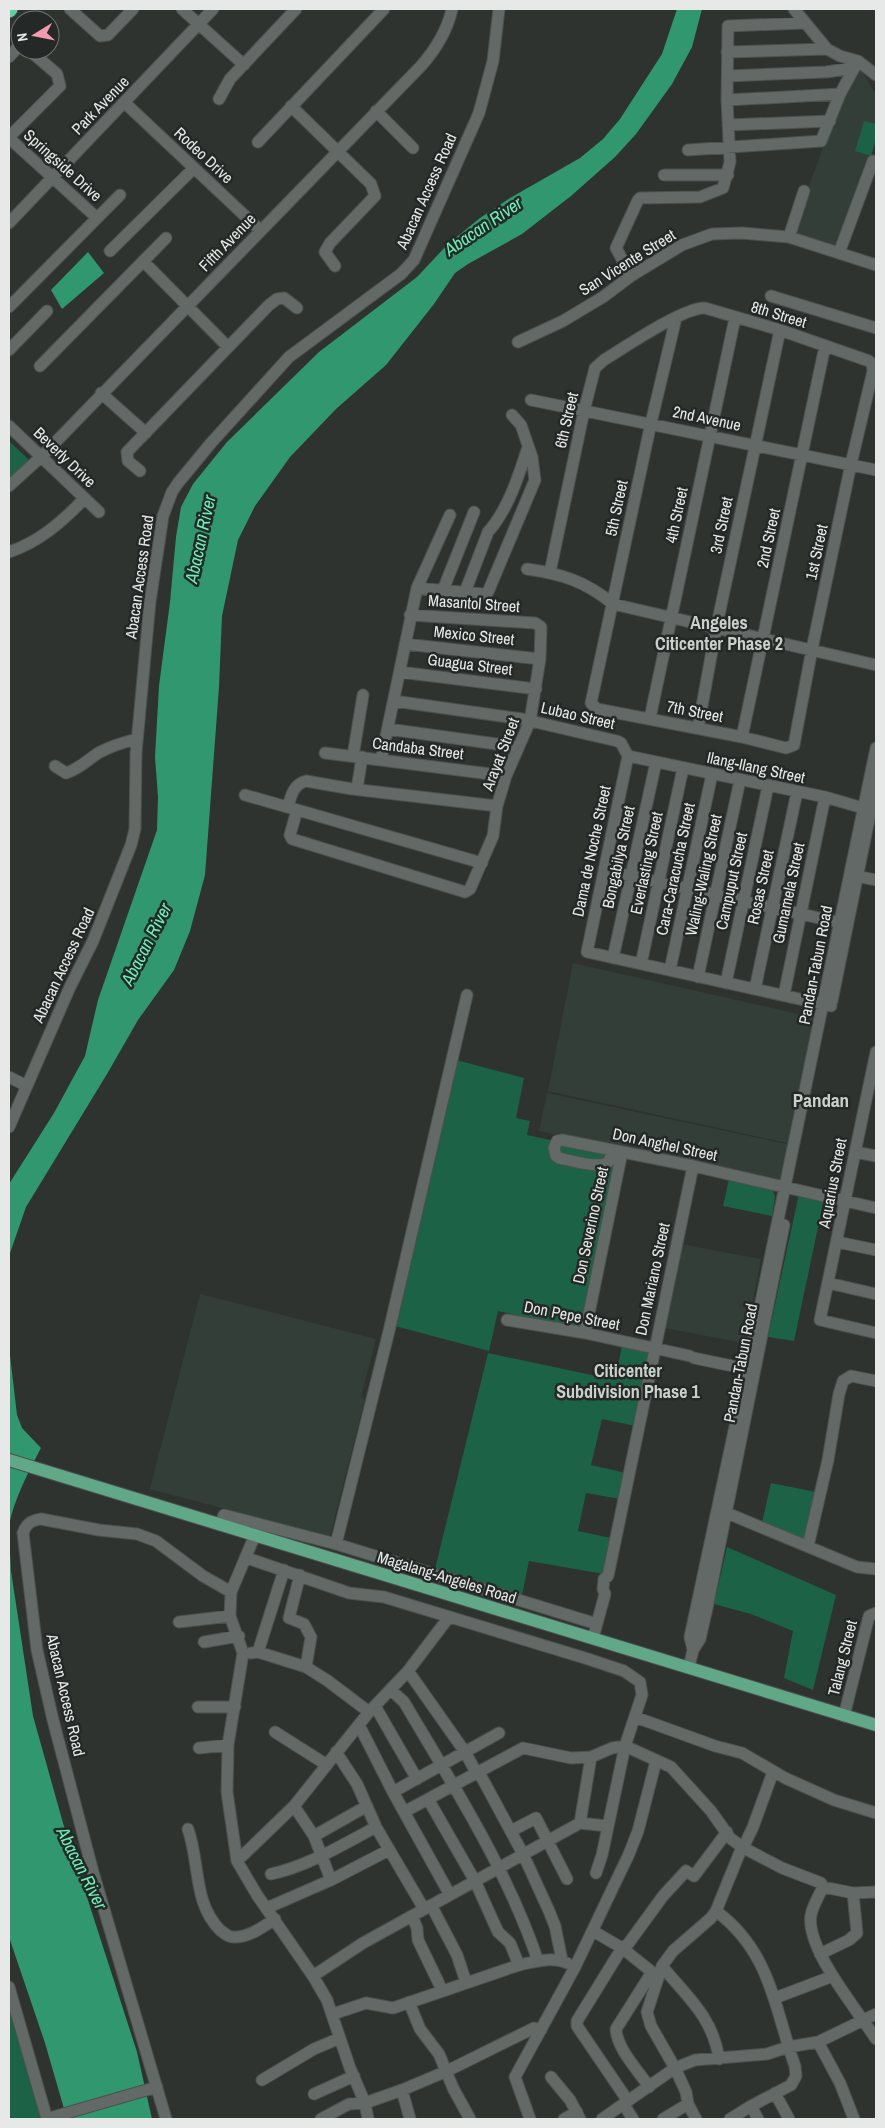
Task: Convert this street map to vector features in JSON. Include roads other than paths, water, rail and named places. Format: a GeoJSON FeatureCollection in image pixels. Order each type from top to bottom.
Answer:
{"type":"FeatureCollection","features":[{"type":"Feature","properties":{"kind":"main road","name":"Magalang-Angeles Road"},"geometry":{"type":"LineString","coordinates":[[9,1460],[876,1725]]}},
{"type":"Feature","properties":{"kind":"street"},"geometry":{"type":"LineString","coordinates":[[70,9],[100,36],[108,35],[133,9]]}},
{"type":"Feature","properties":{"kind":"street"},"geometry":{"type":"LineString","coordinates":[[182,9],[244,65]]}},
{"type":"Feature","properties":{"kind":"street","name":"Park Avenue"},"geometry":{"type":"LineString","coordinates":[[9,223],[213,9]]}},
{"type":"Feature","properties":{"kind":"street"},"geometry":{"type":"LineString","coordinates":[[219,99],[230,79],[296,9]]}},
{"type":"Feature","properties":{"kind":"street"},"geometry":{"type":"LineString","coordinates":[[258,142],[290,106],[384,9]]}},
{"type":"Feature","properties":{"kind":"street","name":"Fifth Avenue"},"geometry":{"type":"LineString","coordinates":[[9,486],[42,456],[434,51],[446,31],[452,9]]}},
{"type":"Feature","properties":{"kind":"street","name":"Abacan Access Road"},"geometry":{"type":"LineString","coordinates":[[9,1127],[70,988],[93,941],[125,862],[134,829],[137,739],[146,633],[157,548],[163,516],[172,492],[211,443],[289,357],[401,274],[414,260],[479,113],[493,60],[499,9]]}},
{"type":"Feature","properties":{"kind":"street"},"geometry":{"type":"LineString","coordinates":[[794,9],[826,49],[876,75]]}},
{"type":"Feature","properties":{"kind":"street"},"geometry":{"type":"LineString","coordinates":[[631,276],[616,248],[640,198],[700,198],[724,188],[728,175],[730,147],[727,52],[728,28],[730,25],[805,23]]}},
{"type":"Feature","properties":{"kind":"street"},"geometry":{"type":"LineString","coordinates":[[727,52],[826,49]]}},
{"type":"Feature","properties":{"kind":"street"},"geometry":{"type":"LineString","coordinates":[[9,138],[60,86],[57,74],[41,60]]}},
{"type":"Feature","properties":{"kind":"street"},"geometry":{"type":"LineString","coordinates":[[728,76],[826,72],[855,65]]}},
{"type":"Feature","properties":{"kind":"street"},"geometry":{"type":"LineString","coordinates":[[688,150],[822,141],[840,94],[855,65]]}},
{"type":"Feature","properties":{"kind":"street"},"geometry":{"type":"LineString","coordinates":[[728,100],[840,94]]}},
{"type":"Feature","properties":{"kind":"street","name":"Rodeo Drive"},"geometry":{"type":"LineString","coordinates":[[125,103],[260,230]]}},
{"type":"Feature","properties":{"kind":"street"},"geometry":{"type":"LineString","coordinates":[[290,106],[371,184],[375,196],[327,247],[325,252],[335,266]]}},
{"type":"Feature","properties":{"kind":"street"},"geometry":{"type":"LineString","coordinates":[[376,112],[412,148]]}},
{"type":"Feature","properties":{"kind":"street"},"geometry":{"type":"LineString","coordinates":[[728,125],[830,121]]}},
{"type":"Feature","properties":{"kind":"street","name":"Springside Drive"},"geometry":{"type":"LineString","coordinates":[[9,138],[96,216]]}},
{"type":"Feature","properties":{"kind":"street"},"geometry":{"type":"LineString","coordinates":[[838,253],[873,167]]}},
{"type":"Feature","properties":{"kind":"street"},"geometry":{"type":"LineString","coordinates":[[110,251],[194,168]]}},
{"type":"Feature","properties":{"kind":"street"},"geometry":{"type":"LineString","coordinates":[[664,175],[728,175]]}},
{"type":"Feature","properties":{"kind":"street"},"geometry":{"type":"LineString","coordinates":[[789,237],[804,191]]}},
{"type":"Feature","properties":{"kind":"street"},"geometry":{"type":"LineString","coordinates":[[9,307],[96,216],[120,195]]}},
{"type":"Feature","properties":{"kind":"street","name":"San Vicente Street"},"geometry":{"type":"LineString","coordinates":[[518,342],[564,320],[603,297],[631,276],[682,245],[712,234],[742,232],[789,237],[876,265]]}},
{"type":"Feature","properties":{"kind":"street"},"geometry":{"type":"LineString","coordinates":[[40,366],[166,238]]}},
{"type":"Feature","properties":{"kind":"street"},"geometry":{"type":"LineString","coordinates":[[143,261],[228,347]]}},
{"type":"Feature","properties":{"kind":"street"},"geometry":{"type":"LineString","coordinates":[[771,296],[876,328]]}},
{"type":"Feature","properties":{"kind":"street"},"geometry":{"type":"LineString","coordinates":[[140,471],[128,461],[127,452],[228,347],[276,299],[284,298],[297,308]]}},
{"type":"Feature","properties":{"kind":"street","name":"8th Street"},"geometry":{"type":"LineString","coordinates":[[676,318],[698,308],[705,308],[780,330],[872,364]]}},
{"type":"Feature","properties":{"kind":"street"},"geometry":{"type":"LineString","coordinates":[[9,350],[47,311]]}},
{"type":"Feature","properties":{"kind":"street","name":"6th Street"},"geometry":{"type":"LineString","coordinates":[[550,572],[595,368],[676,318]]}},
{"type":"Feature","properties":{"kind":"street","name":"5th Street"},"geometry":{"type":"LineString","coordinates":[[592,705],[591,700],[651,423],[676,318]]}},
{"type":"Feature","properties":{"kind":"street","name":"4th Street"},"geometry":{"type":"LineString","coordinates":[[650,718],[735,318]]}},
{"type":"Feature","properties":{"kind":"street","name":"3rd Street"},"geometry":{"type":"LineString","coordinates":[[698,728],[716,628],[780,330]]}},
{"type":"Feature","properties":{"kind":"street","name":"2nd Street"},"geometry":{"type":"LineString","coordinates":[[742,737],[825,346]]}},
{"type":"Feature","properties":{"kind":"street","name":"1st Street"},"geometry":{"type":"LineString","coordinates":[[792,747],[795,742],[812,649],[851,464],[873,371],[872,364]]}},
{"type":"Feature","properties":{"kind":"street"},"geometry":{"type":"LineString","coordinates":[[101,393],[146,433]]}},
{"type":"Feature","properties":{"kind":"street","name":"2nd Avenue"},"geometry":{"type":"LineString","coordinates":[[531,400],[709,434],[876,470]]}},
{"type":"Feature","properties":{"kind":"street"},"geometry":{"type":"LineString","coordinates":[[417,588],[484,594],[488,592],[535,480],[532,457],[521,424],[512,415]]}},
{"type":"Feature","properties":{"kind":"street","name":"Beverly Drive"},"geometry":{"type":"LineString","coordinates":[[9,426],[99,512]]}},
{"type":"Feature","properties":{"kind":"street"},"geometry":{"type":"LineString","coordinates":[[464,592],[488,532],[495,524],[528,447]]}},
{"type":"Feature","properties":{"kind":"street"},"geometry":{"type":"LineString","coordinates":[[9,552],[37,540],[62,522],[84,499]]}},
{"type":"Feature","properties":{"kind":"street"},"geometry":{"type":"LineString","coordinates":[[443,590],[474,512]]}},
{"type":"Feature","properties":{"kind":"street"},"geometry":{"type":"LineString","coordinates":[[381,760],[417,588],[450,515]]}},
{"type":"Feature","properties":{"kind":"street"},"geometry":{"type":"LineString","coordinates":[[526,569],[550,572],[586,584],[613,604],[670,619],[812,649],[876,665]]}},
{"type":"Feature","properties":{"kind":"street","name":"Masantol Street"},"geometry":{"type":"LineString","coordinates":[[410,615],[535,623]]}},
{"type":"Feature","properties":{"kind":"street","name":"Arayat Street"},"geometry":{"type":"LineString","coordinates":[[292,808],[290,835],[292,839],[466,892],[470,889],[492,836],[497,806],[506,776],[530,721],[540,659],[542,631],[540,625],[535,623]]}},
{"type":"Feature","properties":{"kind":"street","name":"Mexico Street"},"geometry":{"type":"LineString","coordinates":[[405,644],[540,659]]}},
{"type":"Feature","properties":{"kind":"street","name":"Guagua Street"},"geometry":{"type":"LineString","coordinates":[[400,672],[536,689]]}},
{"type":"Feature","properties":{"kind":"street"},"geometry":{"type":"LineString","coordinates":[[357,789],[357,757],[363,695]]}},
{"type":"Feature","properties":{"kind":"street","name":"Lubao Street"},"geometry":{"type":"LineString","coordinates":[[394,702],[530,721],[616,741],[620,743],[628,756]]}},
{"type":"Feature","properties":{"kind":"street","name":"7th Street"},"geometry":{"type":"LineString","coordinates":[[592,705],[597,709],[650,718],[786,748],[792,747]]}},
{"type":"Feature","properties":{"kind":"street"},"geometry":{"type":"LineString","coordinates":[[388,730],[518,747]]}},
{"type":"Feature","properties":{"kind":"street"},"geometry":{"type":"LineString","coordinates":[[55,766],[66,773],[77,770],[99,753],[121,743],[137,739]]}},
{"type":"Feature","properties":{"kind":"street","name":"Pandan-Tabun Road"},"geometry":{"type":"LineString","coordinates":[[870,811],[876,748]]}},
{"type":"Feature","properties":{"kind":"street","name":"Candaba Street"},"geometry":{"type":"LineString","coordinates":[[325,753],[506,776]]}},
{"type":"Feature","properties":{"kind":"street","name":"Ilang-Ilang Street"},"geometry":{"type":"LineString","coordinates":[[628,756],[825,798],[870,811]]}},
{"type":"Feature","properties":{"kind":"street","name":"Dama de Noche Street"},"geometry":{"type":"LineString","coordinates":[[613,958],[587,952],[628,756]]}},
{"type":"Feature","properties":{"kind":"street","name":"Bongabilya Street"},"geometry":{"type":"LineString","coordinates":[[613,958],[656,762]]}},
{"type":"Feature","properties":{"kind":"street","name":"Everlasting Street"},"geometry":{"type":"LineString","coordinates":[[641,964],[683,768]]}},
{"type":"Feature","properties":{"kind":"street","name":"Cara-Caracucha Street"},"geometry":{"type":"LineString","coordinates":[[670,970],[712,774]]}},
{"type":"Feature","properties":{"kind":"street","name":"Waling-Waling Street"},"geometry":{"type":"LineString","coordinates":[[698,977],[740,780]]}},
{"type":"Feature","properties":{"kind":"street"},"geometry":{"type":"LineString","coordinates":[[292,808],[292,792],[303,782],[497,806]]}},
{"type":"Feature","properties":{"kind":"street","name":"Pandan-Tabun Road"},"geometry":{"type":"LineString","coordinates":[[689,1667],[693,1650],[700,1639],[747,1369],[828,1005],[854,876],[876,785]]}},
{"type":"Feature","properties":{"kind":"street","name":"Campuput Street"},"geometry":{"type":"LineString","coordinates":[[726,983],[768,786]]}},
{"type":"Feature","properties":{"kind":"street","name":"Rosas Street"},"geometry":{"type":"LineString","coordinates":[[755,989],[797,792]]}},
{"type":"Feature","properties":{"kind":"street"},"geometry":{"type":"LineString","coordinates":[[245,795],[482,862]]}},
{"type":"Feature","properties":{"kind":"street","name":"Gumamela Street"},"geometry":{"type":"LineString","coordinates":[[784,995],[825,798]]}},
{"type":"Feature","properties":{"kind":"street"},"geometry":{"type":"LineString","coordinates":[[604,870],[844,923]]}},
{"type":"Feature","properties":{"kind":"street"},"geometry":{"type":"LineString","coordinates":[[854,876],[876,880]]}},
{"type":"Feature","properties":{"kind":"street"},"geometry":{"type":"LineString","coordinates":[[613,958],[828,1005]]}},
{"type":"Feature","properties":{"kind":"street"},"geometry":{"type":"LineString","coordinates":[[336,1544],[382,1359],[467,995]]}},
{"type":"Feature","properties":{"kind":"street","name":"Aquarius Street"},"geometry":{"type":"LineString","coordinates":[[876,1058],[871,1107],[855,1152],[820,1320],[876,1333]]}},
{"type":"Feature","properties":{"kind":"street"},"geometry":{"type":"LineString","coordinates":[[9,1077],[27,1086]]}},
{"type":"Feature","properties":{"kind":"street","name":"Don Anghel Street"},"geometry":{"type":"LineString","coordinates":[[617,1151],[608,1162],[602,1165],[559,1158],[556,1156],[554,1148],[557,1141],[562,1140],[693,1166],[876,1208]]}},
{"type":"Feature","properties":{"kind":"street","name":"Don Severino Street"},"geometry":{"type":"LineString","coordinates":[[585,1333],[617,1151]]}},
{"type":"Feature","properties":{"kind":"street"},"geometry":{"type":"LineString","coordinates":[[855,1152],[876,1156]]}},
{"type":"Feature","properties":{"kind":"street","name":"Don Mariano Street"},"geometry":{"type":"LineString","coordinates":[[593,1638],[605,1594],[603,1589],[604,1579],[608,1576],[693,1166]]}},
{"type":"Feature","properties":{"kind":"street","name":"Pandan-Tabun Road"},"geometry":{"type":"LineString","coordinates":[[722,1512],[788,1189]]}},
{"type":"Feature","properties":{"kind":"street"},"geometry":{"type":"LineString","coordinates":[[837,1242],[876,1250]]}},
{"type":"Feature","properties":{"kind":"street"},"geometry":{"type":"LineString","coordinates":[[828,1283],[876,1294]]}},
{"type":"Feature","properties":{"kind":"street","name":"Don Pepe Street"},"geometry":{"type":"LineString","coordinates":[[507,1320],[585,1333],[747,1369]]}},
{"type":"Feature","properties":{"kind":"street"},"geometry":{"type":"LineString","coordinates":[[808,1546],[828,1460],[839,1394],[843,1381],[851,1376],[876,1381]]}},
{"type":"Feature","properties":{"kind":"street"},"geometry":{"type":"LineString","coordinates":[[722,1512],[857,1567],[876,1569]]}},
{"type":"Feature","properties":{"kind":"street"},"geometry":{"type":"LineString","coordinates":[[220,1525],[224,1514],[336,1544],[454,1582],[597,1624]]}},
{"type":"Feature","properties":{"kind":"street","name":"Abacan Access Road"},"geometry":{"type":"LineString","coordinates":[[166,2119],[154,2088],[93,1872],[53,1720],[37,1650],[23,1533],[26,1524],[41,1518],[100,1530],[137,1534],[156,1540],[203,1576],[231,1592]]}},
{"type":"Feature","properties":{"kind":"street"},"geometry":{"type":"LineString","coordinates":[[255,1536],[231,1592],[230,1616],[239,1636],[243,1653],[228,1745],[227,1792],[238,1861],[257,1894],[314,1976],[333,2014],[340,2038],[365,2103],[368,2119]]}},
{"type":"Feature","properties":{"kind":"street"},"geometry":{"type":"LineString","coordinates":[[247,1558],[349,1593],[384,1597],[576,1655],[630,1675],[640,1682],[642,1691],[625,1746],[602,1855],[596,1873]]}},
{"type":"Feature","properties":{"kind":"street"},"geometry":{"type":"LineString","coordinates":[[258,1652],[284,1570]]}},
{"type":"Feature","properties":{"kind":"street"},"geometry":{"type":"LineString","coordinates":[[289,1618],[300,1576]]}},
{"type":"Feature","properties":{"kind":"street"},"geometry":{"type":"LineString","coordinates":[[452,1596],[454,1582]]}},
{"type":"Feature","properties":{"kind":"street"},"geometry":{"type":"LineString","coordinates":[[518,1616],[522,1602]]}},
{"type":"Feature","properties":{"kind":"street"},"geometry":{"type":"LineString","coordinates":[[271,1612],[304,1624],[311,1637],[306,1667]]}},
{"type":"Feature","properties":{"kind":"street","name":"Talang Street"},"geometry":{"type":"LineString","coordinates":[[844,1716],[869,1616],[876,1613]]}},
{"type":"Feature","properties":{"kind":"street"},"geometry":{"type":"LineString","coordinates":[[560,1628],[564,1614]]}},
{"type":"Feature","properties":{"kind":"street"},"geometry":{"type":"LineString","coordinates":[[178,1622],[230,1616]]}},
{"type":"Feature","properties":{"kind":"street"},"geometry":{"type":"LineString","coordinates":[[238,1861],[294,1806],[358,1725],[408,1671],[449,1618]]}},
{"type":"Feature","properties":{"kind":"street"},"geometry":{"type":"LineString","coordinates":[[204,1642],[239,1636]]}},
{"type":"Feature","properties":{"kind":"street"},"geometry":{"type":"LineString","coordinates":[[243,1653],[258,1652],[306,1667],[372,1709],[417,1779]]}},
{"type":"Feature","properties":{"kind":"street"},"geometry":{"type":"LineString","coordinates":[[408,1671],[465,1752],[476,1772],[482,1778],[511,1831],[552,1919],[562,1960]]}},
{"type":"Feature","properties":{"kind":"street"},"geometry":{"type":"LineString","coordinates":[[391,1690],[404,1702],[499,1868],[530,1937],[538,1961]]}},
{"type":"Feature","properties":{"kind":"street"},"geometry":{"type":"LineString","coordinates":[[198,1707],[235,1707]]}},
{"type":"Feature","properties":{"kind":"street"},"geometry":{"type":"LineString","coordinates":[[635,1717],[715,1746],[742,1753],[773,1772],[834,1800],[876,1813]]}},
{"type":"Feature","properties":{"kind":"street"},"geometry":{"type":"LineString","coordinates":[[358,1725],[450,1895]]}},
{"type":"Feature","properties":{"kind":"street"},"geometry":{"type":"LineString","coordinates":[[275,1732],[326,1765]]}},
{"type":"Feature","properties":{"kind":"street"},"geometry":{"type":"LineString","coordinates":[[393,1792],[498,1733]]}},
{"type":"Feature","properties":{"kind":"street"},"geometry":{"type":"LineString","coordinates":[[199,1748],[228,1745]]}},
{"type":"Feature","properties":{"kind":"street"},"geometry":{"type":"LineString","coordinates":[[404,1812],[523,1748],[571,1758],[591,1756],[612,1748],[625,1746],[671,1767],[711,1811],[730,1838],[743,1848],[782,1868],[821,1883],[823,1887],[854,1893],[876,1892]]}},
{"type":"Feature","properties":{"kind":"street"},"geometry":{"type":"LineString","coordinates":[[336,1752],[357,1784],[376,1827],[389,1850],[428,1907],[457,1956],[466,1982]]}},
{"type":"Feature","properties":{"kind":"street"},"geometry":{"type":"LineString","coordinates":[[580,1823],[591,1756]]}},
{"type":"Feature","properties":{"kind":"street"},"geometry":{"type":"LineString","coordinates":[[530,2119],[515,2077],[593,1931],[638,1831],[656,1761]]}},
{"type":"Feature","properties":{"kind":"street"},"geometry":{"type":"LineString","coordinates":[[649,2087],[626,2054],[616,2035],[616,2029],[657,1971],[673,1952],[712,1918],[753,1827],[773,1772]]}},
{"type":"Feature","properties":{"kind":"street"},"geometry":{"type":"LineString","coordinates":[[428,1799],[475,1882],[498,1932],[510,1943],[518,1965]]}},
{"type":"Feature","properties":{"kind":"street"},"geometry":{"type":"LineString","coordinates":[[294,1806],[314,1836],[331,1880]]}},
{"type":"Feature","properties":{"kind":"street"},"geometry":{"type":"LineString","coordinates":[[314,1836],[367,1806]]}},
{"type":"Feature","properties":{"kind":"street"},"geometry":{"type":"LineString","coordinates":[[511,1831],[536,1818],[568,1879]]}},
{"type":"Feature","properties":{"kind":"street"},"geometry":{"type":"LineString","coordinates":[[314,1976],[363,1943],[580,1823],[607,1826]]}},
{"type":"Feature","properties":{"kind":"street"},"geometry":{"type":"LineString","coordinates":[[270,1874],[292,1870],[321,1857],[376,1827]]}},
{"type":"Feature","properties":{"kind":"street"},"geometry":{"type":"LineString","coordinates":[[188,1829],[199,1892],[215,1925],[225,1934],[236,1938],[260,1929],[275,1919]]}},
{"type":"Feature","properties":{"kind":"street"},"geometry":{"type":"LineString","coordinates":[[633,2119],[626,2103],[577,2026],[577,2021],[622,1948],[628,1944],[663,1896],[686,1871],[694,1876],[726,1832]]}},
{"type":"Feature","properties":{"kind":"street"},"geometry":{"type":"LineString","coordinates":[[267,1908],[331,1880],[389,1850]]}},
{"type":"Feature","properties":{"kind":"street"},"geometry":{"type":"LineString","coordinates":[[823,1887],[810,1917],[812,1935],[820,1954],[833,1976],[876,2039]]}},
{"type":"Feature","properties":{"kind":"street"},"geometry":{"type":"LineString","coordinates":[[820,1954],[849,1940],[857,1933],[854,1893]]}},
{"type":"Feature","properties":{"kind":"street"},"geometry":{"type":"LineString","coordinates":[[716,1911],[737,1928],[749,1943],[770,1981],[788,2047],[796,2066],[796,2076],[791,2085],[730,2119]]}},
{"type":"Feature","properties":{"kind":"street"},"geometry":{"type":"LineString","coordinates":[[412,1916],[417,1928],[418,1940],[442,1990]]}},
{"type":"Feature","properties":{"kind":"street"},"geometry":{"type":"LineString","coordinates":[[593,1931],[657,1971],[696,2003],[710,2027],[720,2059]]}},
{"type":"Feature","properties":{"kind":"street"},"geometry":{"type":"LineString","coordinates":[[333,2014],[366,2003],[393,2008],[518,1965],[538,1961],[562,1960],[575,1967]]}},
{"type":"Feature","properties":{"kind":"street"},"geometry":{"type":"LineString","coordinates":[[657,1971],[648,2007],[648,2017],[675,2068],[686,2092],[688,2104],[696,2119]]}},
{"type":"Feature","properties":{"kind":"street"},"geometry":{"type":"LineString","coordinates":[[775,1998],[833,1976]]}},
{"type":"Feature","properties":{"kind":"street"},"geometry":{"type":"LineString","coordinates":[[9,1987],[48,2119],[154,2088]]}},
{"type":"Feature","properties":{"kind":"street"},"geometry":{"type":"LineString","coordinates":[[409,2002],[420,2029],[439,2054],[453,2088],[470,2119]]}},
{"type":"Feature","properties":{"kind":"street"},"geometry":{"type":"LineString","coordinates":[[602,2119],[675,2068],[695,2060],[767,2054],[788,2047],[818,2042],[876,2014]]}},
{"type":"Feature","properties":{"kind":"street"},"geometry":{"type":"LineString","coordinates":[[321,2119],[349,2104],[365,2103],[447,2071],[534,2028],[541,2030]]}},
{"type":"Feature","properties":{"kind":"street"},"geometry":{"type":"LineString","coordinates":[[262,2080],[314,2049],[340,2038]]}},
{"type":"Feature","properties":{"kind":"street"},"geometry":{"type":"LineString","coordinates":[[818,2042],[840,2083],[854,2119]]}},
{"type":"Feature","properties":{"kind":"street"},"geometry":{"type":"LineString","coordinates":[[314,2094],[354,2076]]}},
{"type":"Feature","properties":{"kind":"street"},"geometry":{"type":"LineString","coordinates":[[551,2077],[578,2116],[564,2119]]}},
{"type":"Feature","properties":{"kind":"street"},"geometry":{"type":"LineString","coordinates":[[402,2090],[410,2119]]}},
{"type":"Feature","properties":{"kind":"street"},"geometry":{"type":"LineString","coordinates":[[775,2093],[789,2119]]}},
{"type":"Feature","properties":{"kind":"street"},"geometry":{"type":"LineString","coordinates":[[663,2119],[688,2104]]}},
{"type":"Feature","properties":{"kind":"street"},"geometry":{"type":"LineString","coordinates":[[751,2106],[758,2119]]}},
{"type":"Feature","properties":{"kind":"water","name":"Abacan River"},"geometry":{"type":"Polygon","coordinates":[[[677,9],[702,9],[692,47],[672,84],[636,134],[615,157],[571,196],[522,234],[455,273],[434,304],[386,365],[336,409],[290,457],[255,506],[238,540],[222,616],[219,687],[205,875],[190,931],[174,970],[138,1020],[26,1207],[9,1256],[9,1184],[54,1113],[85,1056],[98,1000],[157,830],[158,797],[155,757],[159,686],[181,507],[193,484],[227,442],[319,352],[417,277],[448,244],[480,218],[510,198],[580,158],[603,139],[620,119],[662,54],[677,9]]]}},
{"type":"Feature","properties":{"kind":"water"},"geometry":{"type":"Polygon","coordinates":[[[88,252],[104,273],[62,309],[51,290],[88,252]]]}},
{"type":"Feature","properties":{"kind":"water"},"geometry":{"type":"Polygon","coordinates":[[[9,1347],[17,1415],[22,1428],[41,1448],[18,1495],[9,1525],[9,1347]]]}},
{"type":"Feature","properties":{"kind":"water"},"geometry":{"type":"Polygon","coordinates":[[[9,1533],[11,1571],[33,1716],[63,1823],[137,2052],[152,2119],[67,2119],[45,2043],[9,1937],[9,1533]]]}},
{"type":"Feature","properties":{"kind":"district","name":"Angeles Citicenter Phase 2"},"geometry":{"type":"Point","coordinates":[719,632]}},
{"type":"Feature","properties":{"kind":"district","name":"Pandan"},"geometry":{"type":"Point","coordinates":[821,1100]}},
{"type":"Feature","properties":{"kind":"district","name":"Citicenter Subdivision Phase 1"},"geometry":{"type":"Point","coordinates":[628,1380]}}]}
